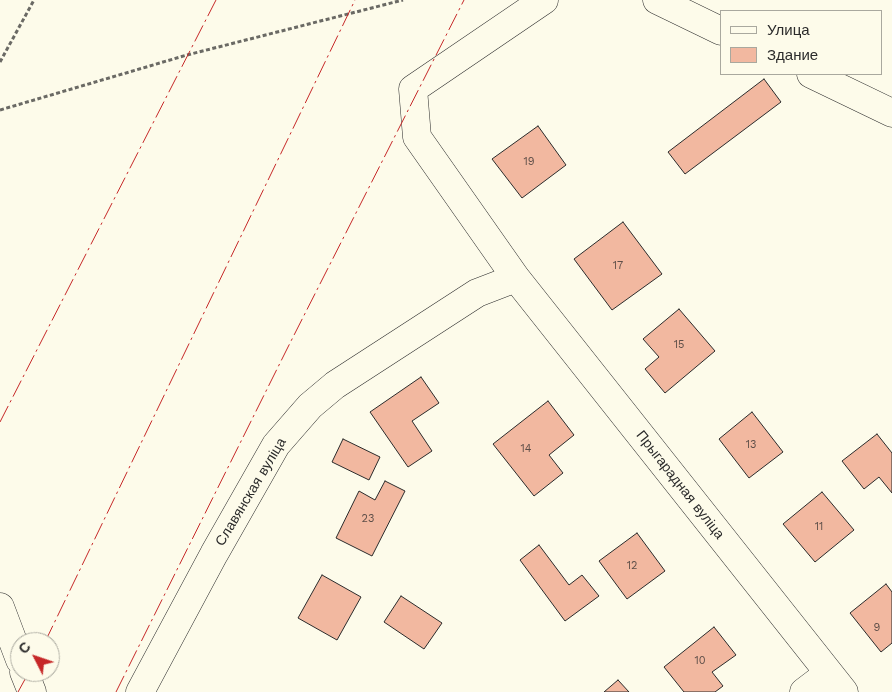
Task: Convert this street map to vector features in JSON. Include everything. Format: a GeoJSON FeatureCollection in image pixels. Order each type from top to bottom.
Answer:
{"type":"FeatureCollection","features":[{"type":"Feature","properties":{"kind":"street","name":"Прыгарадная вуліца"},"geometry":{"type":"LineString","coordinates":[[544,0],[413,89],[417,136],[516,278],[837,682]]}},
{"type":"Feature","properties":{"kind":"street"},"geometry":{"type":"LineString","coordinates":[[656,0],[720,31]]}},
{"type":"Feature","properties":{"kind":"street"},"geometry":{"type":"LineString","coordinates":[[813,75],[892,113]]}},
{"type":"Feature","properties":{"kind":"street","name":"Славянская вуліца"},"geometry":{"type":"LineString","coordinates":[[140,692],[276,444],[310,406],[335,385],[477,293],[516,278]]}},
{"type":"Feature","properties":{"kind":"street"},"geometry":{"type":"LineString","coordinates":[[0,606],[10,633]]}},
{"type":"Feature","properties":{"kind":"street"},"geometry":{"type":"LineString","coordinates":[[804,692],[837,682]]}},
{"type":"Feature","properties":{"kind":"path"},"geometry":{"type":"LineString","coordinates":[[0,62],[34,0]]}},
{"type":"Feature","properties":{"kind":"path"},"geometry":{"type":"LineString","coordinates":[[0,110],[187,55],[403,0]]}},
{"type":"Feature","properties":{"kind":"building"},"geometry":{"type":"Polygon","coordinates":[[[764,79],[781,102],[685,174],[668,152],[764,79]]]}},
{"type":"Feature","properties":{"kind":"building"},"geometry":{"type":"Polygon","coordinates":[[[538,126],[566,165],[522,198],[492,159],[538,126]]]}},
{"type":"Feature","properties":{"kind":"building"},"geometry":{"type":"Polygon","coordinates":[[[623,222],[662,274],[612,310],[574,259],[623,222]]]}},
{"type":"Feature","properties":{"kind":"building"},"geometry":{"type":"Polygon","coordinates":[[[679,309],[715,351],[665,393],[645,369],[659,357],[643,339],[679,309]]]}},
{"type":"Feature","properties":{"kind":"building"},"geometry":{"type":"Polygon","coordinates":[[[421,377],[439,403],[412,421],[432,451],[408,467],[370,412],[421,377]]]}},
{"type":"Feature","properties":{"kind":"building"},"geometry":{"type":"Polygon","coordinates":[[[548,401],[574,435],[549,455],[563,473],[534,496],[493,444],[548,401]]]}},
{"type":"Feature","properties":{"kind":"building"},"geometry":{"type":"Polygon","coordinates":[[[752,412],[783,452],[749,478],[719,439],[752,412]]]}},
{"type":"Feature","properties":{"kind":"building"},"geometry":{"type":"Polygon","coordinates":[[[877,434],[892,453],[892,493],[879,477],[864,489],[842,461],[877,434]]]}},
{"type":"Feature","properties":{"kind":"building"},"geometry":{"type":"Polygon","coordinates":[[[343,439],[380,457],[369,480],[332,462],[343,439]]]}},
{"type":"Feature","properties":{"kind":"building"},"geometry":{"type":"Polygon","coordinates":[[[385,481],[405,491],[372,556],[336,538],[359,491],[375,500],[385,481]]]}},
{"type":"Feature","properties":{"kind":"building"},"geometry":{"type":"Polygon","coordinates":[[[822,492],[854,530],[815,562],[783,524],[822,492]]]}},
{"type":"Feature","properties":{"kind":"building"},"geometry":{"type":"Polygon","coordinates":[[[637,533],[665,571],[627,599],[599,561],[637,533]]]}},
{"type":"Feature","properties":{"kind":"building"},"geometry":{"type":"Polygon","coordinates":[[[539,545],[569,585],[582,575],[599,596],[565,621],[520,560],[539,545]]]}},
{"type":"Feature","properties":{"kind":"building"},"geometry":{"type":"Polygon","coordinates":[[[322,575],[361,597],[337,640],[298,618],[322,575]]]}},
{"type":"Feature","properties":{"kind":"building"},"geometry":{"type":"Polygon","coordinates":[[[886,584],[892,592],[892,643],[881,652],[850,613],[886,584]]]}},
{"type":"Feature","properties":{"kind":"building"},"geometry":{"type":"Polygon","coordinates":[[[401,596],[442,623],[424,649],[384,622],[401,596]]]}},
{"type":"Feature","properties":{"kind":"building"},"geometry":{"type":"Polygon","coordinates":[[[714,627],[736,655],[712,672],[723,686],[715,692],[684,692],[664,667],[714,627]]]}},
{"type":"Feature","properties":{"kind":"building"},"geometry":{"type":"Polygon","coordinates":[[[618,680],[629,692],[604,692],[618,680]]]}},
{"type":"Feature","properties":{"kind":"power"},"geometry":{"type":"LineString","coordinates":[[0,422],[216,0]]}},
{"type":"Feature","properties":{"kind":"power"},"geometry":{"type":"LineString","coordinates":[[50,632],[355,0]]}},
{"type":"Feature","properties":{"kind":"power"},"geometry":{"type":"LineString","coordinates":[[116,692],[464,0]]}},
{"type":"Feature","properties":{"kind":"power"},"geometry":{"type":"LineString","coordinates":[[18,692],[24,682]]}}]}
